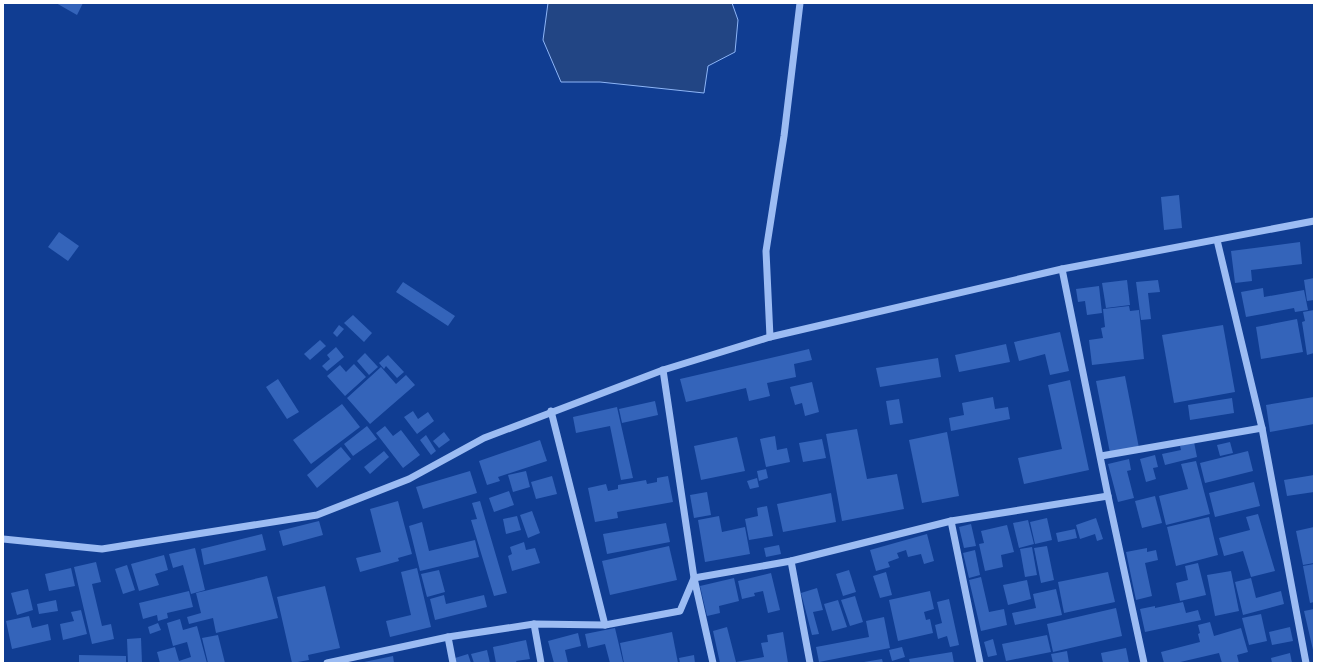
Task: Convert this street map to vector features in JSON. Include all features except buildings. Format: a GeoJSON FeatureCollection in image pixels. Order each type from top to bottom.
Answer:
{"type":"FeatureCollection","features":[{"type":"Feature","properties":{"kind":"street"},"geometry":{"type":"LineString","coordinates":[[770,337],[766,251],[784,136],[800,3]]}},
{"type":"Feature","properties":{"kind":"street"},"geometry":{"type":"LineString","coordinates":[[3,539],[102,549],[317,515],[409,479],[484,438],[663,370],[770,337],[1062,269],[1314,221]]}},
{"type":"Feature","properties":{"kind":"street"},"geometry":{"type":"LineString","coordinates":[[1217,240],[1262,428],[1306,663]]}},
{"type":"Feature","properties":{"kind":"street"},"geometry":{"type":"LineString","coordinates":[[1062,269],[1108,496],[1144,663]]}},
{"type":"Feature","properties":{"kind":"street"},"geometry":{"type":"LineString","coordinates":[[663,370],[694,578],[713,663]]}},
{"type":"Feature","properties":{"kind":"street"},"geometry":{"type":"LineString","coordinates":[[551,412],[605,625]]}},
{"type":"Feature","properties":{"kind":"street"},"geometry":{"type":"LineString","coordinates":[[1101,456],[1262,428]]}},
{"type":"Feature","properties":{"kind":"street"},"geometry":{"type":"LineString","coordinates":[[694,578],[792,562],[951,522],[1108,496]]}},
{"type":"Feature","properties":{"kind":"street"},"geometry":{"type":"LineString","coordinates":[[951,522],[980,663]]}},
{"type":"Feature","properties":{"kind":"street"},"geometry":{"type":"LineString","coordinates":[[792,562],[810,663]]}},
{"type":"Feature","properties":{"kind":"street"},"geometry":{"type":"LineString","coordinates":[[327,663],[448,637],[534,624],[605,625],[680,611],[694,578]]}},
{"type":"Feature","properties":{"kind":"street"},"geometry":{"type":"LineString","coordinates":[[534,624],[541,663]]}},
{"type":"Feature","properties":{"kind":"street"},"geometry":{"type":"LineString","coordinates":[[448,637],[453,663]]}},
{"type":"Feature","properties":{"kind":"water"},"geometry":{"type":"Polygon","coordinates":[[[548,3],[732,3],[738,20],[735,52],[708,66],[704,93],[600,82],[561,82],[543,40],[548,3]]]}}]}
